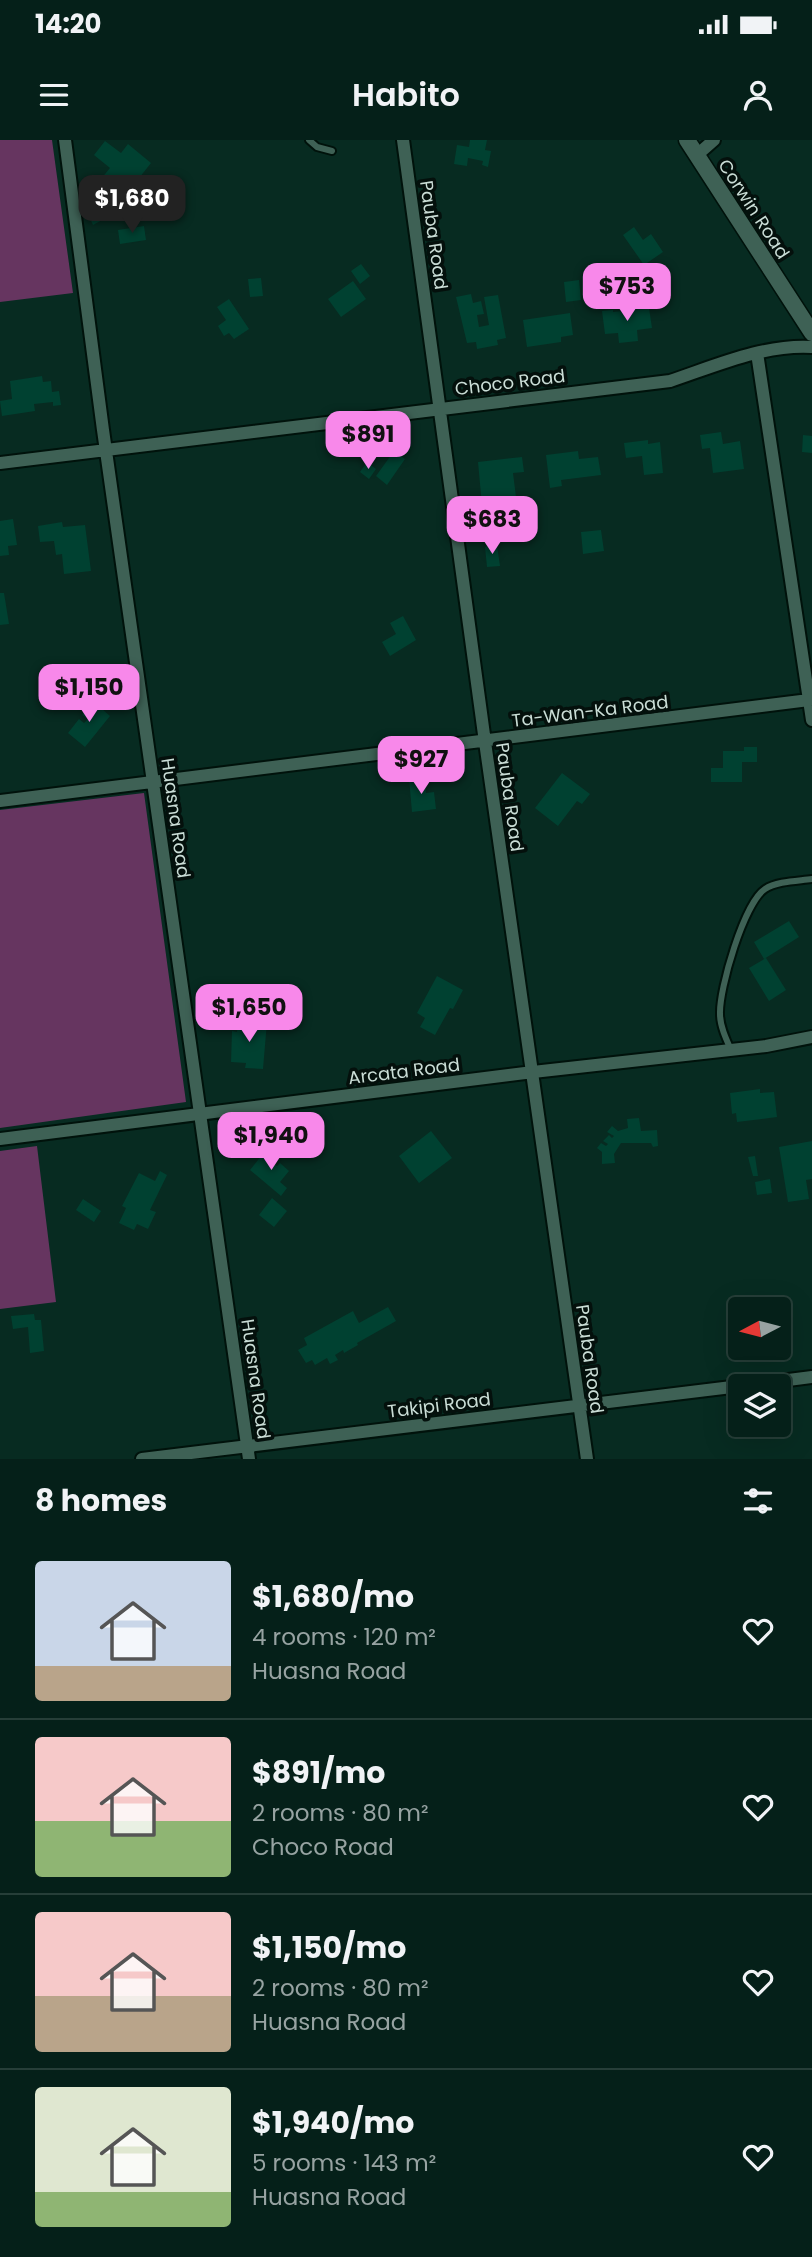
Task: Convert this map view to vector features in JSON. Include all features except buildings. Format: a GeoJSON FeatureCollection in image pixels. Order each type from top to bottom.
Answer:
{"type":"FeatureCollection","features":[{"type":"Feature","properties":{"kind":"main road","name":"Corwin Road"},"geometry":{"type":"LineString","coordinates":[[687,140],[812,333]]}},
{"type":"Feature","properties":{"kind":"street","name":"Huasna Road"},"geometry":{"type":"LineString","coordinates":[[65,140],[106,451],[249,1459]]}},
{"type":"Feature","properties":{"kind":"street","name":"Pauba Road"},"geometry":{"type":"LineString","coordinates":[[403,140],[587,1459]]}},
{"type":"Feature","properties":{"kind":"street"},"geometry":{"type":"LineString","coordinates":[[697,155],[713,140]]}},
{"type":"Feature","properties":{"kind":"street","name":"Choco Road"},"geometry":{"type":"LineString","coordinates":[[0,463],[670,381],[757,353],[796,346],[812,347]]}},
{"type":"Feature","properties":{"kind":"street"},"geometry":{"type":"LineString","coordinates":[[757,353],[812,720]]}},
{"type":"Feature","properties":{"kind":"street","name":"Ta-Wan-Ka Road"},"geometry":{"type":"LineString","coordinates":[[0,801],[809,700]]}},
{"type":"Feature","properties":{"kind":"street","name":"Arcata Road"},"geometry":{"type":"LineString","coordinates":[[0,1139],[533,1072],[766,1046],[812,1037]]}},
{"type":"Feature","properties":{"kind":"street","name":"Takipi Road"},"geometry":{"type":"LineString","coordinates":[[791,1380],[812,1377]]}},
{"type":"Feature","properties":{"kind":"street","name":"Takipi Road"},"geometry":{"type":"LineString","coordinates":[[142,1459],[247,1444],[728,1388]]}},
{"type":"Feature","properties":{"kind":"lane"},"geometry":{"type":"LineString","coordinates":[[309,140],[317,147],[332,151]]}},
{"type":"Feature","properties":{"kind":"lane"},"geometry":{"type":"LineString","coordinates":[[731,1050],[720,1021],[720,1008],[725,979],[748,912],[761,891],[768,887],[812,879]]}},
{"type":"Feature","properties":{"kind":"shaded area"},"geometry":{"type":"Polygon","coordinates":[[[0,140],[52,140],[73,293],[0,302],[0,140]]]}},
{"type":"Feature","properties":{"kind":"shaded area"},"geometry":{"type":"Polygon","coordinates":[[[144,793],[186,1102],[0,1128],[0,810],[144,793]]]}},
{"type":"Feature","properties":{"kind":"shaded area"},"geometry":{"type":"Polygon","coordinates":[[[37,1146],[56,1302],[0,1309],[0,1151],[37,1146]]]}}]}
